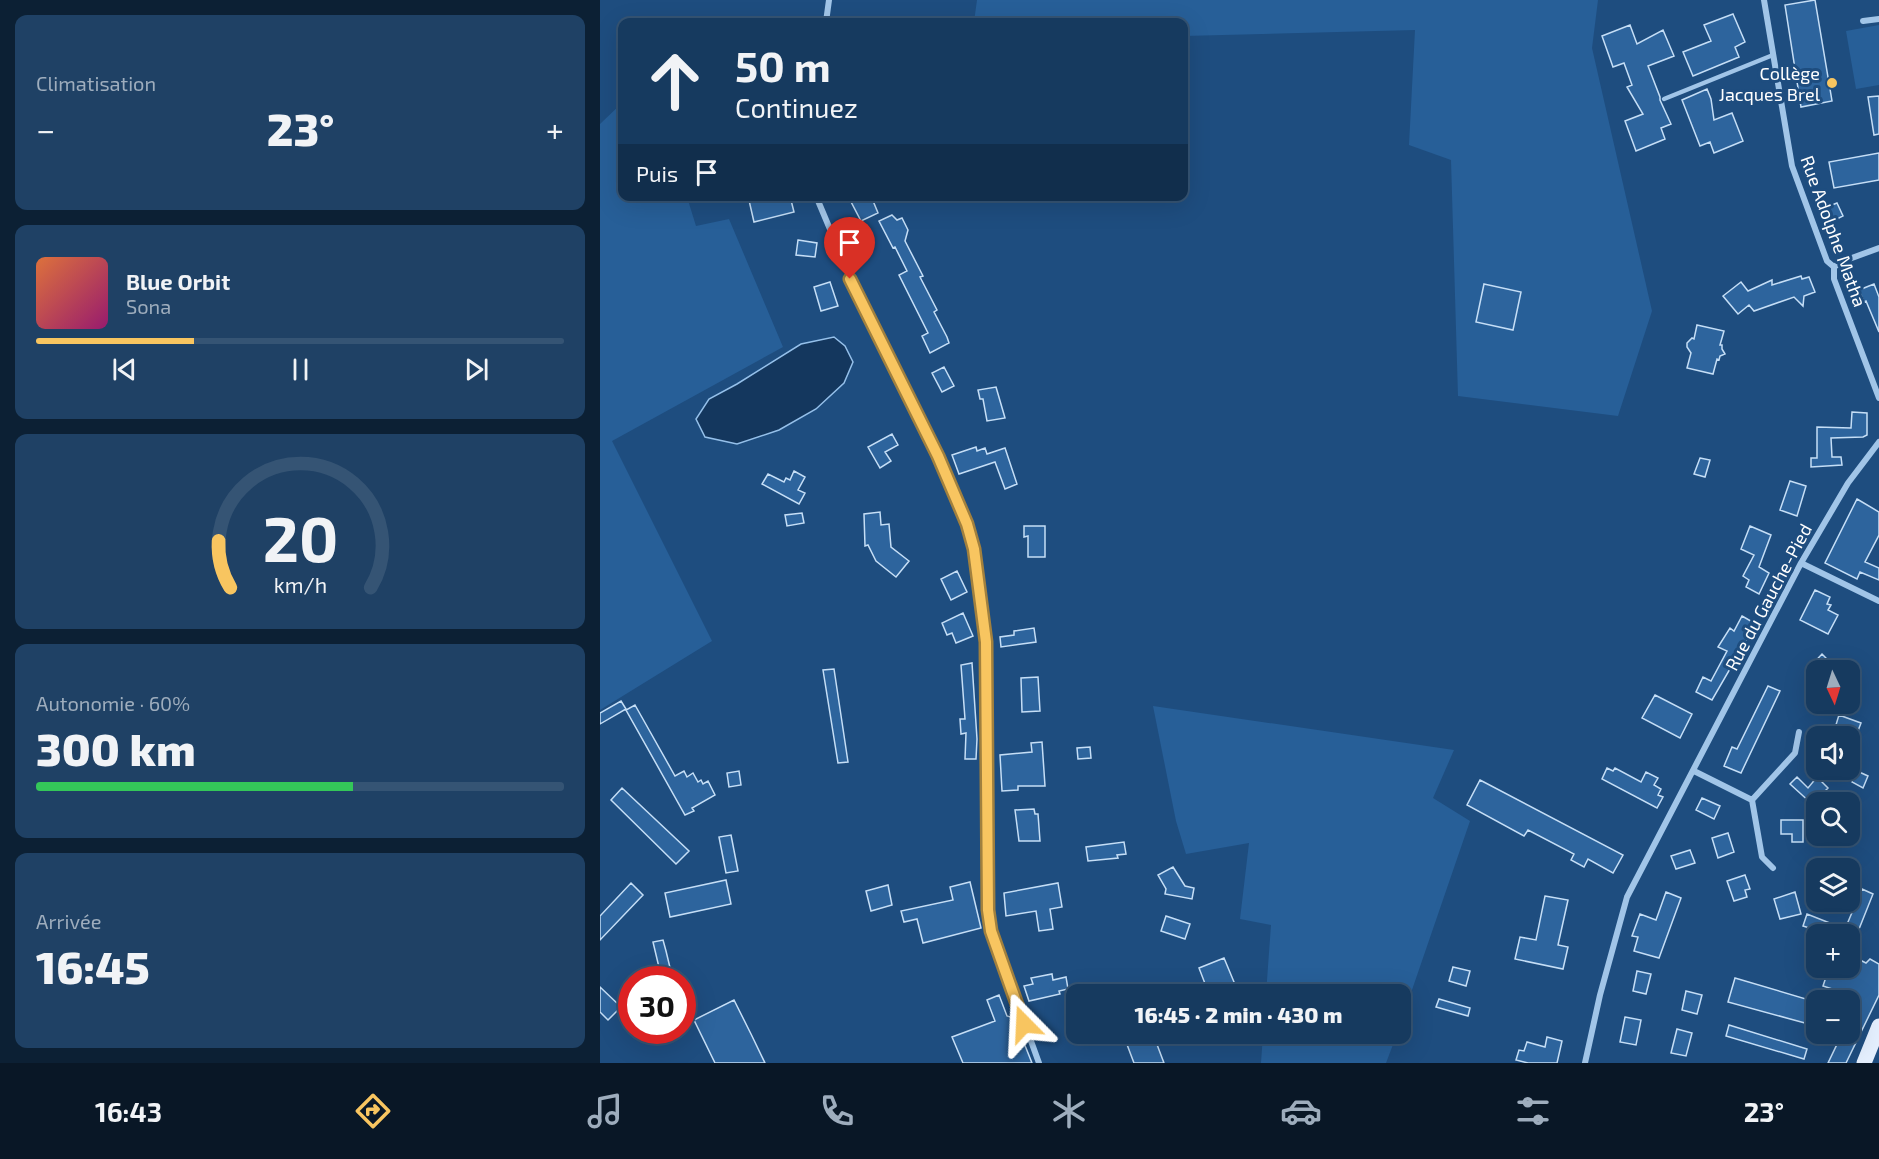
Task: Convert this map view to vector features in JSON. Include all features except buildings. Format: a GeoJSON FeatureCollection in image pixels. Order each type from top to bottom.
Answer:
{"type":"FeatureCollection","features":[{"type":"Feature","properties":{"kind":"main road"},"geometry":{"type":"LineString","coordinates":[[1864,1063],[1879,1026]]}},
{"type":"Feature","properties":{"kind":"street"},"geometry":{"type":"LineString","coordinates":[[827,18],[829,0]]}},
{"type":"Feature","properties":{"kind":"street","name":"Rue Adolphe Matha"},"geometry":{"type":"LineString","coordinates":[[1764,0],[1792,166],[1827,261],[1834,267],[1834,279],[1879,398]]}},
{"type":"Feature","properties":{"kind":"street"},"geometry":{"type":"LineString","coordinates":[[1863,21],[1879,19]]}},
{"type":"Feature","properties":{"kind":"street"},"geometry":{"type":"LineString","coordinates":[[817,201],[850,279],[938,456],[967,524],[974,549],[986,642],[987,890],[991,931],[1039,1063]]}},
{"type":"Feature","properties":{"kind":"street"},"geometry":{"type":"LineString","coordinates":[[1834,267],[1841,262],[1879,248]]}},
{"type":"Feature","properties":{"kind":"street","name":"Rue du Gauche-Pied"},"geometry":{"type":"LineString","coordinates":[[1585,1063],[1627,897],[1802,563],[1848,483],[1879,442]]}},
{"type":"Feature","properties":{"kind":"street"},"geometry":{"type":"LineString","coordinates":[[1802,563],[1879,601]]}},
{"type":"Feature","properties":{"kind":"street"},"geometry":{"type":"LineString","coordinates":[[1752,800],[1795,753],[1799,732]]}},
{"type":"Feature","properties":{"kind":"street"},"geometry":{"type":"LineString","coordinates":[[1694,771],[1752,800]]}},
{"type":"Feature","properties":{"kind":"street"},"geometry":{"type":"LineString","coordinates":[[1752,800],[1762,857],[1773,868]]}},
{"type":"Feature","properties":{"kind":"lane"},"geometry":{"type":"LineString","coordinates":[[1664,99],[1773,55]]}},
{"type":"Feature","properties":{"kind":"shaded area"},"geometry":{"type":"Polygon","coordinates":[[[977,0],[1598,0],[1592,48],[1652,311],[1618,416],[1458,396],[1451,160],[1409,145],[1415,30],[1188,36],[1188,18],[975,18],[977,0]]]}},
{"type":"Feature","properties":{"kind":"shaded area"},"geometry":{"type":"Polygon","coordinates":[[[1879,25],[1879,85],[1856,89],[1846,31],[1879,25]]]}},
{"type":"Feature","properties":{"kind":"shaded area"},"geometry":{"type":"Polygon","coordinates":[[[618,107],[618,201],[688,201],[696,226],[729,219],[783,347],[612,441],[712,641],[600,710],[600,124],[618,107]]]}},
{"type":"Feature","properties":{"kind":"shaded area"},"geometry":{"type":"Polygon","coordinates":[[[834,337],[845,346],[853,362],[844,383],[816,409],[779,430],[737,444],[705,437],[696,419],[709,399],[801,344],[834,337]]]}},
{"type":"Feature","properties":{"kind":"shaded area"},"geometry":{"type":"Polygon","coordinates":[[[1153,706],[1454,750],[1433,798],[1470,821],[1411,993],[1411,984],[1267,984],[1271,925],[1240,919],[1249,843],[1186,854],[1176,821],[1153,706]]]}},
{"type":"Feature","properties":{"kind":"shaded area"},"geometry":{"type":"Polygon","coordinates":[[[1262,1044],[1393,1044],[1386,1063],[1261,1063],[1262,1044]]]}},
{"type":"Feature","properties":{"kind":"place","name":"Collège Jacques Brel"},"geometry":{"type":"Point","coordinates":[1832,83]}},
{"type":"Feature","properties":{"kind":"route"},"geometry":{"type":"LineString","coordinates":[[850,279],[938,456],[967,524],[974,549],[979,573],[986,642],[988,910],[991,931],[1024,1024]]}}]}
